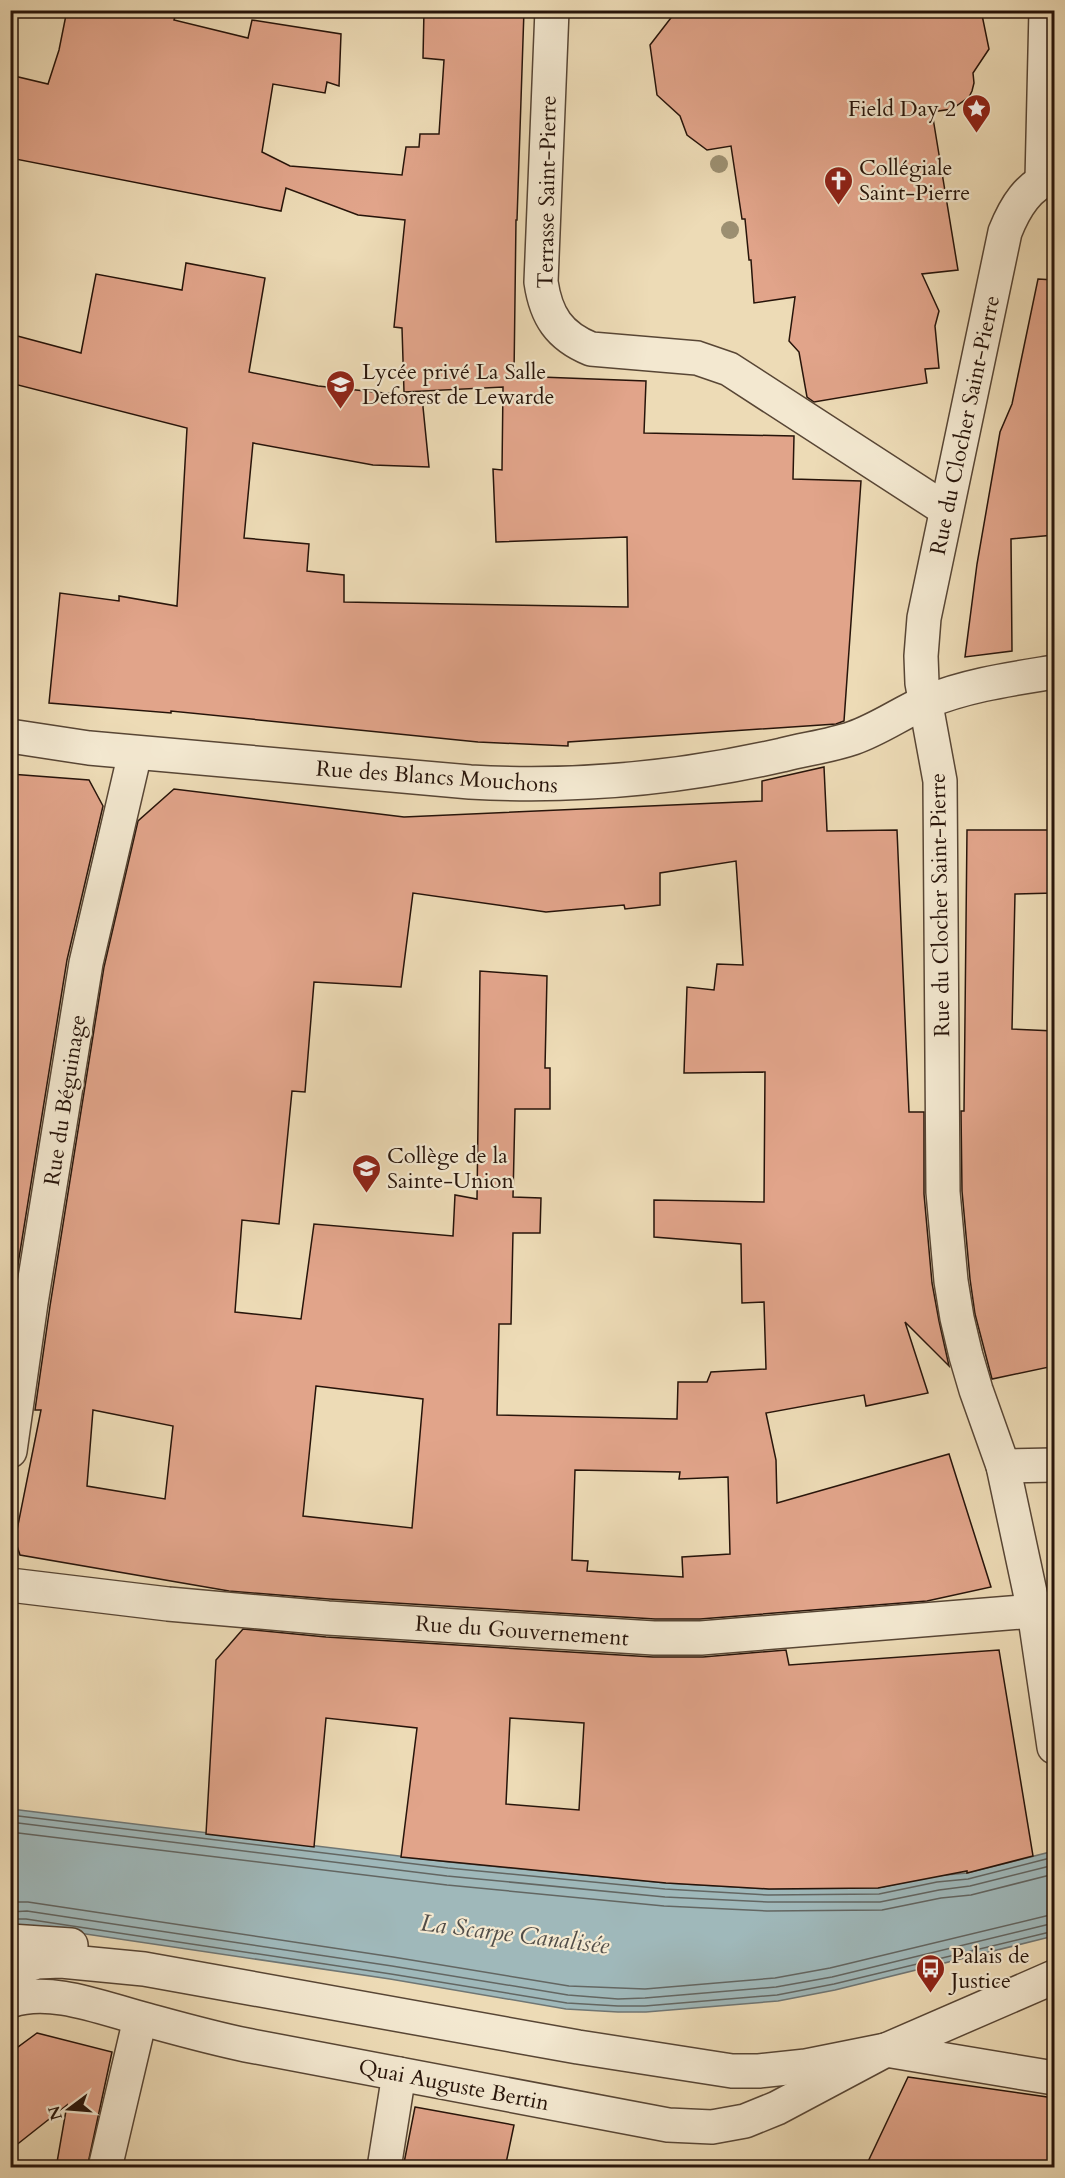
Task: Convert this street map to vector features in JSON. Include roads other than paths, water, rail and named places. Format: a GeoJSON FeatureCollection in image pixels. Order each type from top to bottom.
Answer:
{"type":"FeatureCollection","features":[{"type":"Feature","properties":{"kind":"street","name":"Terrasse Saint-Pierre"},"geometry":{"type":"LineString","coordinates":[[552,10],[541,282],[543,298],[551,319],[576,343],[591,349],[697,358],[729,369],[945,509]]}},
{"type":"Feature","properties":{"kind":"street"},"geometry":{"type":"LineString","coordinates":[[1046,10],[1048,178]]}},
{"type":"Feature","properties":{"kind":"street","name":"Rue du Clocher Saint-Pierre"},"geometry":{"type":"LineString","coordinates":[[1048,178],[1027,193],[1013,212],[1005,232],[945,509],[924,618],[921,656],[925,703],[940,781],[943,1192],[946,1236],[957,1318],[976,1390],[1003,1466],[1034,1611],[1054,1746]]}},
{"type":"Feature","properties":{"kind":"street","name":"Rue des Blancs Mouchons"},"geometry":{"type":"LineString","coordinates":[[10,736],[135,753],[502,784],[604,783],[651,779],[725,767],[851,739],[925,703],[970,687],[1054,672]]}},
{"type":"Feature","properties":{"kind":"street","name":"Rue du Béguinage"},"geometry":{"type":"LineString","coordinates":[[10,1451],[33,1291],[86,963],[135,753]]}},
{"type":"Feature","properties":{"kind":"street"},"geometry":{"type":"LineString","coordinates":[[1003,1466],[1054,1465]]}},
{"type":"Feature","properties":{"kind":"street","name":"Rue du Gouvernement"},"geometry":{"type":"LineString","coordinates":[[10,1585],[168,1604],[328,1618],[654,1638],[701,1638],[1034,1611]]}},
{"type":"Feature","properties":{"kind":"street"},"geometry":{"type":"LineString","coordinates":[[10,1941],[75,1945],[86,1964]]}},
{"type":"Feature","properties":{"kind":"street","name":"Quai Auguste Bertin"},"geometry":{"type":"LineString","coordinates":[[10,1971],[37,1962],[61,1961],[144,1969],[578,2048],[732,2071],[759,2071],[806,2066],[886,2050],[1054,2078]]}},
{"type":"Feature","properties":{"kind":"street","name":"Quai Auguste Bertin"},"geometry":{"type":"LineString","coordinates":[[10,2001],[30,1996],[66,1998],[211,2038],[668,2125],[712,2127],[745,2121],[777,2108],[886,2050],[1054,1977]]}},
{"type":"Feature","properties":{"kind":"street"},"geometry":{"type":"LineString","coordinates":[[105,2168],[140,2019]]}},
{"type":"Feature","properties":{"kind":"street"},"geometry":{"type":"LineString","coordinates":[[384,2168],[399,2074]]}},
{"type":"Feature","properties":{"kind":"water","name":"La Scarpe Canalisée"},"geometry":{"type":"Polygon","coordinates":[[[11,1809],[449,1862],[666,1883],[769,1889],[878,1888],[935,1876],[967,1873],[1054,1851],[1054,1936],[835,1990],[778,2001],[646,2012],[566,2009],[390,1979],[25,1925],[11,1925],[11,1809]]]}},
{"type":"Feature","properties":{"kind":"place","name":"Field Day 2"},"geometry":{"type":"Point","coordinates":[977,134]}},
{"type":"Feature","properties":{"kind":"place","name":"Collégiale Saint-Pierre"},"geometry":{"type":"Point","coordinates":[838,206]}},
{"type":"Feature","properties":{"kind":"place","name":"Lycée privé La Salle Deforest de Lewarde"},"geometry":{"type":"Point","coordinates":[341,410]}},
{"type":"Feature","properties":{"kind":"place","name":"Collège de la Sainte-Union"},"geometry":{"type":"Point","coordinates":[366,1194]}},
{"type":"Feature","properties":{"kind":"place","name":"Palais de Justice"},"geometry":{"type":"Point","coordinates":[930,1994]}}]}
